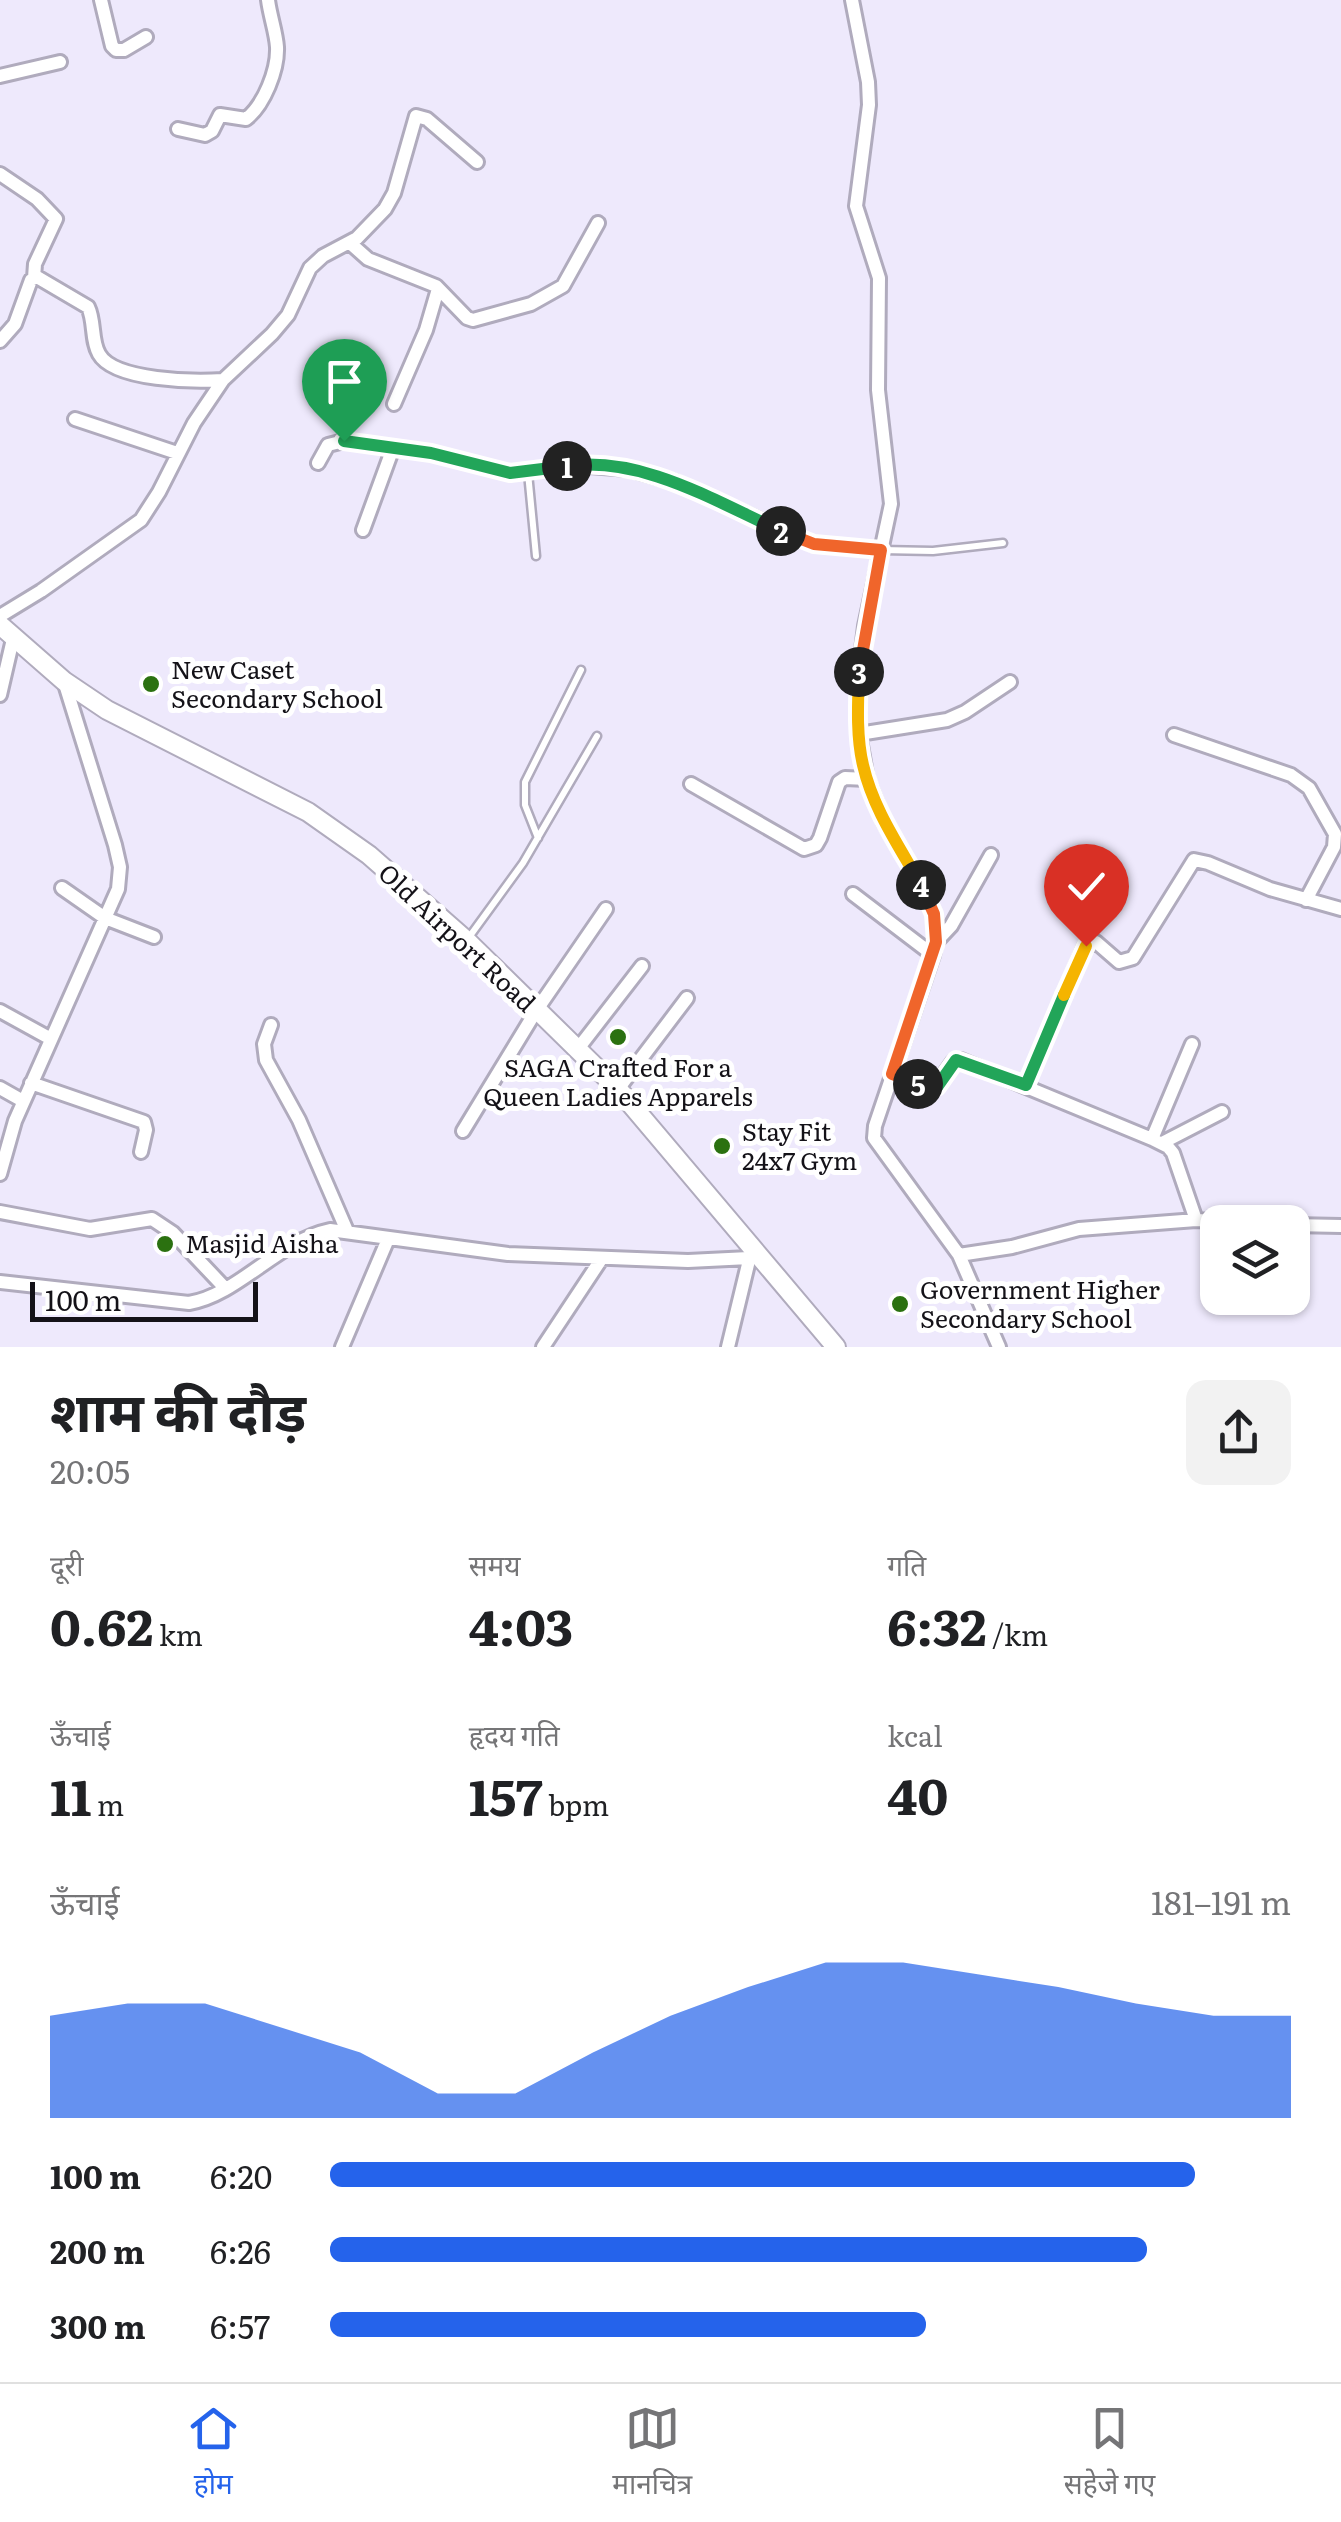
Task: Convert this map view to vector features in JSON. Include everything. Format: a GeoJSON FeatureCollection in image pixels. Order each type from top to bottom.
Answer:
{"type":"FeatureCollection","features":[{"type":"Feature","properties":{"kind":"main road","name":"Old Airport Road"},"geometry":{"type":"LineString","coordinates":[[6,632],[64,682],[107,710],[308,812],[368,855],[466,941],[618,1090],[751,1253],[836,1347]]}},
{"type":"Feature","properties":{"kind":"street"},"geometry":{"type":"LineString","coordinates":[[101,0],[116,50],[124,50],[146,37]]}},
{"type":"Feature","properties":{"kind":"street"},"geometry":{"type":"LineString","coordinates":[[178,129],[205,136],[220,115],[246,119],[255,112],[276,56],[268,0]]}},
{"type":"Feature","properties":{"kind":"street"},"geometry":{"type":"LineString","coordinates":[[852,0],[869,105],[856,206],[878,268],[878,390],[891,504],[859,674],[859,734],[867,779],[884,822],[928,896],[935,948]]}},
{"type":"Feature","properties":{"kind":"street"},"geometry":{"type":"LineString","coordinates":[[0,76],[60,62]]}},
{"type":"Feature","properties":{"kind":"street"},"geometry":{"type":"LineString","coordinates":[[0,616],[141,520],[223,380],[288,315],[316,261],[350,243],[376,220],[394,193],[416,116],[427,119],[477,162]]}},
{"type":"Feature","properties":{"kind":"street"},"geometry":{"type":"LineString","coordinates":[[0,174],[37,199],[56,220],[35,264],[34,278],[15,324],[0,341]]}},
{"type":"Feature","properties":{"kind":"street"},"geometry":{"type":"LineString","coordinates":[[350,243],[368,259],[438,288],[467,318],[474,320],[531,304],[563,286],[598,223]]}},
{"type":"Feature","properties":{"kind":"street"},"geometry":{"type":"LineString","coordinates":[[34,278],[42,278],[88,307],[97,352],[112,364],[154,378],[223,380]]}},
{"type":"Feature","properties":{"kind":"street"},"geometry":{"type":"LineString","coordinates":[[394,404],[426,330],[438,288]]}},
{"type":"Feature","properties":{"kind":"street"},"geometry":{"type":"LineString","coordinates":[[75,420],[178,453]]}},
{"type":"Feature","properties":{"kind":"street"},"geometry":{"type":"LineString","coordinates":[[318,463],[334,442],[431,453],[492,470],[528,472],[576,464],[629,469],[675,482],[814,544],[881,550]]}},
{"type":"Feature","properties":{"kind":"street"},"geometry":{"type":"LineString","coordinates":[[364,530],[393,448]]}},
{"type":"Feature","properties":{"kind":"street"},"geometry":{"type":"LineString","coordinates":[[0,695],[6,632]]}},
{"type":"Feature","properties":{"kind":"street"},"geometry":{"type":"LineString","coordinates":[[0,1170],[31,1082],[118,889],[120,867],[64,682]]}},
{"type":"Feature","properties":{"kind":"street"},"geometry":{"type":"LineString","coordinates":[[859,734],[947,720],[1010,682]]}},
{"type":"Feature","properties":{"kind":"street"},"geometry":{"type":"LineString","coordinates":[[1174,736],[1291,775],[1309,788],[1336,834],[1334,847],[1306,900]]}},
{"type":"Feature","properties":{"kind":"street"},"geometry":{"type":"LineString","coordinates":[[692,784],[804,849],[816,845],[820,838],[838,782],[845,778],[867,779]]}},
{"type":"Feature","properties":{"kind":"street"},"geometry":{"type":"LineString","coordinates":[[991,856],[935,948],[874,1138],[960,1255],[999,1347]]}},
{"type":"Feature","properties":{"kind":"street"},"geometry":{"type":"LineString","coordinates":[[1026,1085],[1086,946],[1096,942],[1113,960],[1132,958],[1194,860],[1341,910]]}},
{"type":"Feature","properties":{"kind":"street"},"geometry":{"type":"LineString","coordinates":[[62,888],[105,918],[154,938]]}},
{"type":"Feature","properties":{"kind":"street"},"geometry":{"type":"LineString","coordinates":[[853,894],[935,948]]}},
{"type":"Feature","properties":{"kind":"street"},"geometry":{"type":"LineString","coordinates":[[463,1131],[536,1011],[606,909]]}},
{"type":"Feature","properties":{"kind":"street"},"geometry":{"type":"LineString","coordinates":[[577,1050],[642,966]]}},
{"type":"Feature","properties":{"kind":"street"},"geometry":{"type":"LineString","coordinates":[[618,1090],[687,998]]}},
{"type":"Feature","properties":{"kind":"street"},"geometry":{"type":"LineString","coordinates":[[0,1011],[51,1039]]}},
{"type":"Feature","properties":{"kind":"street"},"geometry":{"type":"LineString","coordinates":[[271,1025],[264,1044],[266,1060],[299,1120],[347,1231]]}},
{"type":"Feature","properties":{"kind":"street"},"geometry":{"type":"LineString","coordinates":[[1157,1141],[1192,1044]]}},
{"type":"Feature","properties":{"kind":"street"},"geometry":{"type":"LineString","coordinates":[[892,1074],[934,1089],[956,1060],[1157,1141],[1173,1153],[1196,1220]]}},
{"type":"Feature","properties":{"kind":"street"},"geometry":{"type":"LineString","coordinates":[[31,1082],[144,1122],[141,1152]]}},
{"type":"Feature","properties":{"kind":"street"},"geometry":{"type":"LineString","coordinates":[[0,1088],[23,1102]]}},
{"type":"Feature","properties":{"kind":"street"},"geometry":{"type":"LineString","coordinates":[[1157,1141],[1222,1112]]}},
{"type":"Feature","properties":{"kind":"street"},"geometry":{"type":"LineString","coordinates":[[0,1212],[90,1229],[152,1219],[173,1233],[224,1288]]}},
{"type":"Feature","properties":{"kind":"street"},"geometry":{"type":"LineString","coordinates":[[960,1255],[1012,1248],[1079,1229],[1200,1220]]}},
{"type":"Feature","properties":{"kind":"street"},"geometry":{"type":"LineString","coordinates":[[1310,1225],[1341,1226]]}},
{"type":"Feature","properties":{"kind":"street"},"geometry":{"type":"LineString","coordinates":[[0,1282],[167,1302],[200,1301],[310,1234],[347,1231],[508,1254],[688,1261],[751,1253],[728,1347]]}},
{"type":"Feature","properties":{"kind":"street"},"geometry":{"type":"LineString","coordinates":[[342,1347],[388,1239]]}},
{"type":"Feature","properties":{"kind":"street"},"geometry":{"type":"LineString","coordinates":[[543,1347],[602,1258]]}},
{"type":"Feature","properties":{"kind":"lane"},"geometry":{"type":"LineString","coordinates":[[528,472],[536,556]]}},
{"type":"Feature","properties":{"kind":"lane"},"geometry":{"type":"LineString","coordinates":[[881,550],[933,552],[1003,543]]}},
{"type":"Feature","properties":{"kind":"lane"},"geometry":{"type":"LineString","coordinates":[[538,839],[525,806],[525,782],[582,670]]}},
{"type":"Feature","properties":{"kind":"lane"},"geometry":{"type":"LineString","coordinates":[[466,941],[538,839],[597,736]]}},
{"type":"Feature","properties":{"kind":"place","name":"New Caset Secondary School"},"geometry":{"type":"Point","coordinates":[151,684]}},
{"type":"Feature","properties":{"kind":"place","name":"SAGA Crafted For a Queen Ladies Apparels"},"geometry":{"type":"Point","coordinates":[618,1037]}},
{"type":"Feature","properties":{"kind":"place","name":"Stay Fit 24x7 Gym"},"geometry":{"type":"Point","coordinates":[722,1146]}},
{"type":"Feature","properties":{"kind":"place","name":"Masjid Aisha"},"geometry":{"type":"Point","coordinates":[165,1244]}},
{"type":"Feature","properties":{"kind":"place","name":"Government Higher Secondary School"},"geometry":{"type":"Point","coordinates":[900,1304]}},
{"type":"Feature","properties":{"kind":"route"},"geometry":{"type":"LineString","coordinates":[[344,441],[431,453],[510,473],[576,464],[629,469],[675,482],[814,544],[881,550],[859,674],[862,762],[884,822],[928,896],[936,930],[933,955],[892,1074],[934,1089],[953,1062],[961,1060],[1026,1085],[1086,946]]}}]}
